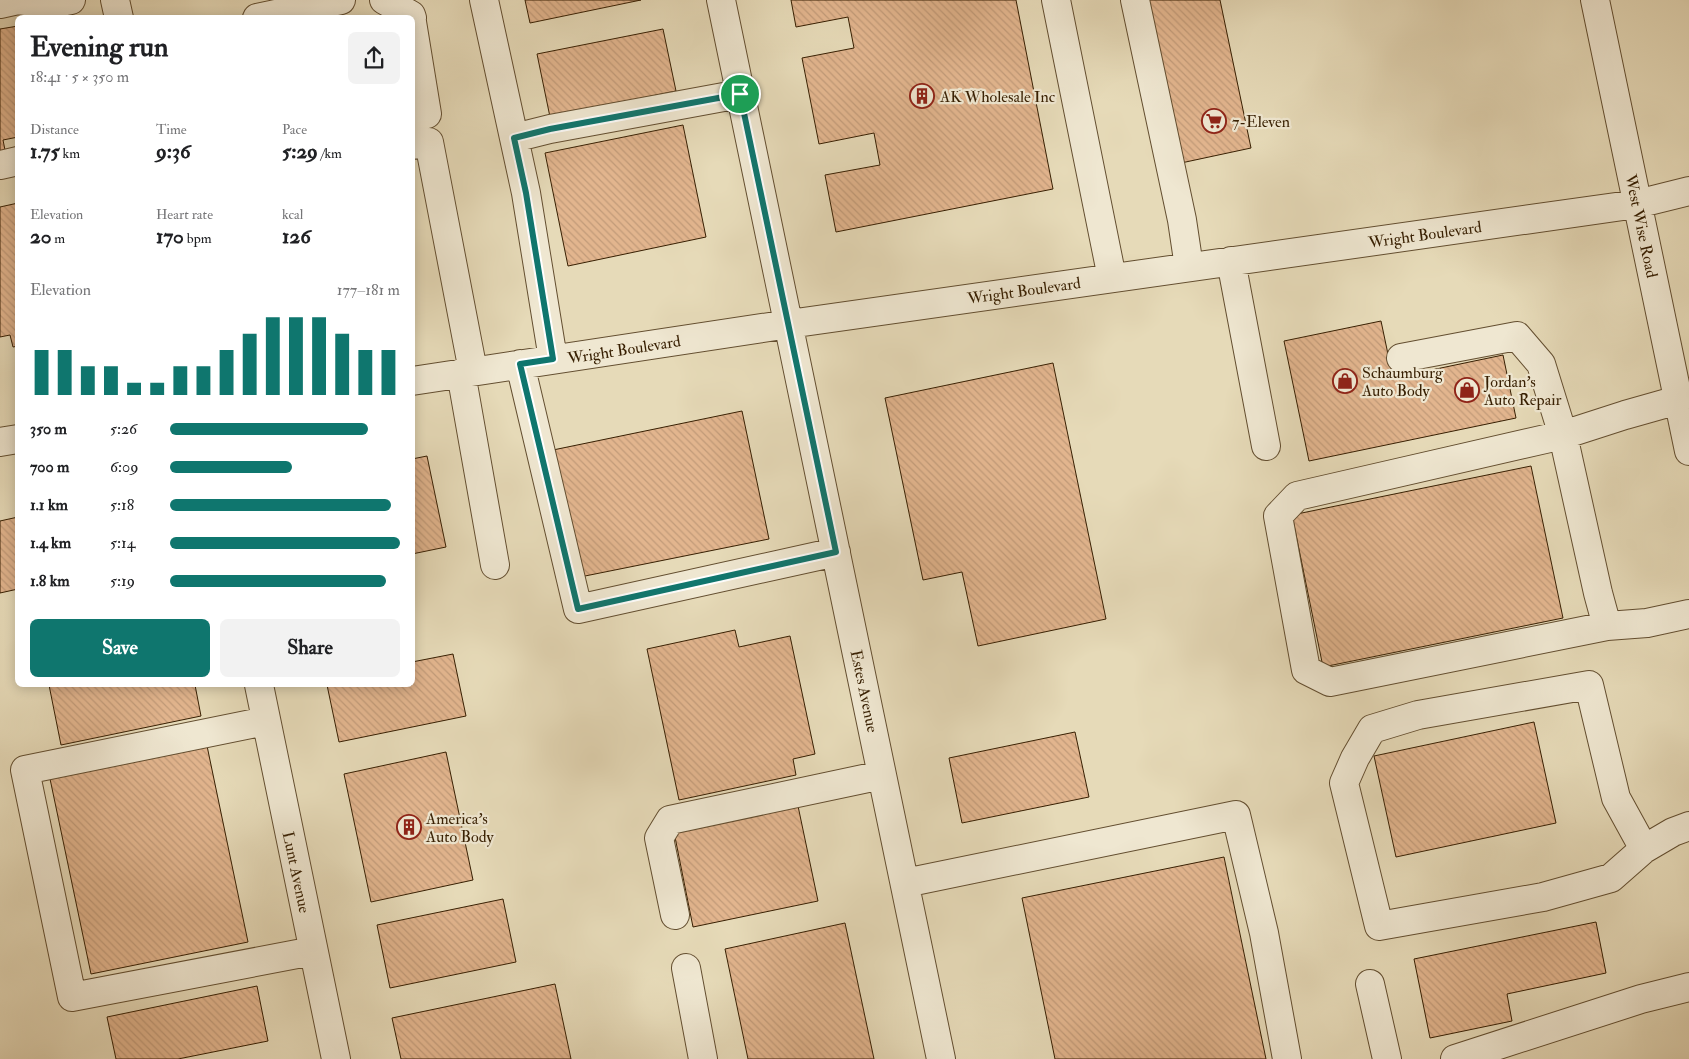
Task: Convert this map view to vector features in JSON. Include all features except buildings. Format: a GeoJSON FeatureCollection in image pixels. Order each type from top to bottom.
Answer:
{"type":"FeatureCollection","features":[{"type":"Feature","properties":{"kind":"street"},"geometry":{"type":"LineString","coordinates":[[0,4],[18,0],[51,4],[71,0]]}},
{"type":"Feature","properties":{"kind":"street"},"geometry":{"type":"LineString","coordinates":[[115,0],[118,15]]}},
{"type":"Feature","properties":{"kind":"street"},"geometry":{"type":"LineString","coordinates":[[272,15],[341,0]]}},
{"type":"Feature","properties":{"kind":"street"},"geometry":{"type":"LineString","coordinates":[[384,0],[411,15]]}},
{"type":"Feature","properties":{"kind":"street"},"geometry":{"type":"LineString","coordinates":[[484,0],[526,193],[553,359]]}},
{"type":"Feature","properties":{"kind":"street","name":"Estes Avenue"},"geometry":{"type":"LineString","coordinates":[[720,0],[941,1059]]}},
{"type":"Feature","properties":{"kind":"street"},"geometry":{"type":"LineString","coordinates":[[1056,0],[1112,278]]}},
{"type":"Feature","properties":{"kind":"street"},"geometry":{"type":"LineString","coordinates":[[1135,0],[1182,220],[1189,267]]}},
{"type":"Feature","properties":{"kind":"street","name":"West Wise Road"},"geometry":{"type":"LineString","coordinates":[[1595,0],[1689,451]]}},
{"type":"Feature","properties":{"kind":"street"},"geometry":{"type":"LineString","coordinates":[[415,40],[427,114],[415,116]]}},
{"type":"Feature","properties":{"kind":"street"},"geometry":{"type":"LineString","coordinates":[[514,138],[550,129],[740,94]]}},
{"type":"Feature","properties":{"kind":"street"},"geometry":{"type":"LineString","coordinates":[[415,144],[428,142],[467,372],[494,564]]}},
{"type":"Feature","properties":{"kind":"street"},"geometry":{"type":"LineString","coordinates":[[0,165],[15,162]]}},
{"type":"Feature","properties":{"kind":"street","name":"Wright Boulevard"},"geometry":{"type":"LineString","coordinates":[[415,381],[789,324],[1637,204],[1689,191]]}},
{"type":"Feature","properties":{"kind":"street"},"geometry":{"type":"LineString","coordinates":[[1231,261],[1266,446]]}},
{"type":"Feature","properties":{"kind":"street"},"geometry":{"type":"LineString","coordinates":[[1401,358],[1518,336],[1541,364],[1563,435],[1607,626]]}},
{"type":"Feature","properties":{"kind":"street"},"geometry":{"type":"LineString","coordinates":[[520,364],[578,609],[836,552]]}},
{"type":"Feature","properties":{"kind":"street"},"geometry":{"type":"LineString","coordinates":[[1678,400],[1563,435],[1298,496],[1278,516],[1306,670],[1330,682],[1607,626],[1647,623],[1689,614]]}},
{"type":"Feature","properties":{"kind":"street"},"geometry":{"type":"LineString","coordinates":[[0,442],[15,440]]}},
{"type":"Feature","properties":{"kind":"street"},"geometry":{"type":"LineString","coordinates":[[1644,850],[1616,798],[1589,685],[1418,716],[1372,729],[1355,758],[1344,783],[1379,926],[1543,897],[1611,878],[1644,850],[1673,832],[1689,826]]}},
{"type":"Feature","properties":{"kind":"street","name":"Lunt Avenue"},"geometry":{"type":"LineString","coordinates":[[258,687],[336,1059]]}},
{"type":"Feature","properties":{"kind":"street"},"geometry":{"type":"LineString","coordinates":[[266,721],[25,770],[72,997],[313,951]]}},
{"type":"Feature","properties":{"kind":"street"},"geometry":{"type":"LineString","coordinates":[[674,915],[659,838],[670,820],[882,775]]}},
{"type":"Feature","properties":{"kind":"street"},"geometry":{"type":"LineString","coordinates":[[905,883],[1236,815],[1264,933],[1287,1059]]}},
{"type":"Feature","properties":{"kind":"street"},"geometry":{"type":"LineString","coordinates":[[686,968],[703,1059]]}},
{"type":"Feature","properties":{"kind":"street"},"geometry":{"type":"LineString","coordinates":[[1370,984],[1387,1059]]}},
{"type":"Feature","properties":{"kind":"street"},"geometry":{"type":"LineString","coordinates":[[1455,1059],[1641,999],[1689,987]]}},
{"type":"Feature","properties":{"kind":"place","name":"AK Wholesale Inc"},"geometry":{"type":"Point","coordinates":[922,96]}},
{"type":"Feature","properties":{"kind":"place","name":"7-Eleven"},"geometry":{"type":"Point","coordinates":[1214,121]}},
{"type":"Feature","properties":{"kind":"place","name":"Schaumburg Auto Body"},"geometry":{"type":"Point","coordinates":[1345,381]}},
{"type":"Feature","properties":{"kind":"place","name":"Jordan's Auto Repair"},"geometry":{"type":"Point","coordinates":[1467,390]}},
{"type":"Feature","properties":{"kind":"place","name":"America's Auto Body"},"geometry":{"type":"Point","coordinates":[409,827]}},
{"type":"Feature","properties":{"kind":"route"},"geometry":{"type":"LineString","coordinates":[[740,94],[836,552],[578,609],[520,364],[553,359],[526,193],[514,138],[550,129],[740,94]]}}]}
